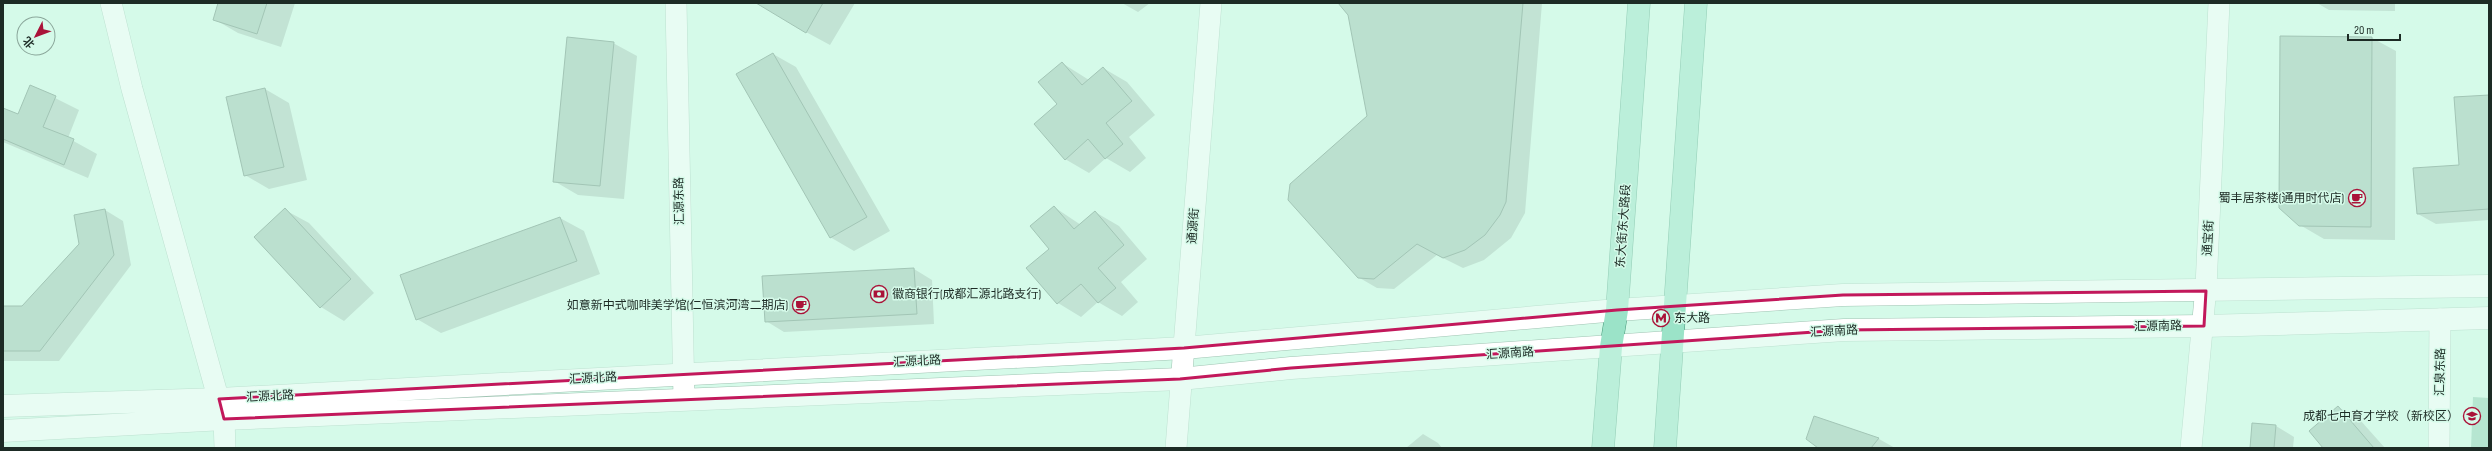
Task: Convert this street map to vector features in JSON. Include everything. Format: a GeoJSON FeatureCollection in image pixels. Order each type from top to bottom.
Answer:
{"type":"FeatureCollection","features":[{"type":"Feature","properties":{"kind":"main road","name":"东大街东大路段"},"geometry":{"type":"LineString","coordinates":[[1603,448],[1611,347],[1617,310],[1639,3]]}},
{"type":"Feature","properties":{"kind":"main road"},"geometry":{"type":"LineString","coordinates":[[1665,448],[1696,3]]}},
{"type":"Feature","properties":{"kind":"street"},"geometry":{"type":"LineString","coordinates":[[111,3],[132,89],[222,409],[225,448]]}},
{"type":"Feature","properties":{"kind":"street","name":"汇源东路"},"geometry":{"type":"LineString","coordinates":[[676,3],[682,373],[684,399]]}},
{"type":"Feature","properties":{"kind":"street","name":"通源街"},"geometry":{"type":"LineString","coordinates":[[1176,448],[1180,379],[1184,348],[1211,3]]}},
{"type":"Feature","properties":{"kind":"street","name":"通宝街"},"geometry":{"type":"LineString","coordinates":[[2191,448],[2204,326],[2219,3]]}},
{"type":"Feature","properties":{"kind":"street"},"geometry":{"type":"LineString","coordinates":[[1184,348],[1617,310],[1843,295],[2489,286]]}},
{"type":"Feature","properties":{"kind":"street","name":"汇源南路"},"geometry":{"type":"LineString","coordinates":[[1180,379],[1291,368],[1844,330],[2204,326],[2489,318]]}},
{"type":"Feature","properties":{"kind":"street","name":"汇泉东路"},"geometry":{"type":"LineString","coordinates":[[2439,448],[2440,319]]}},
{"type":"Feature","properties":{"kind":"street","name":"汇源北路"},"geometry":{"type":"LineString","coordinates":[[3,431],[222,409],[682,373],[1184,348]]}},
{"type":"Feature","properties":{"kind":"street","name":"汇源北路"},"geometry":{"type":"LineString","coordinates":[[3,406],[222,409],[684,399],[1180,379]]}},
{"type":"Feature","properties":{"kind":"highlighted area"},"geometry":{"type":"Polygon","coordinates":[[[2206,291],[2204,326],[1844,330],[1291,368],[1180,379],[224,419],[219,399],[1184,348],[1617,310],[1843,295],[2206,291]]]}},
{"type":"Feature","properties":{"kind":"green space"},"geometry":{"type":"Polygon","coordinates":[[[2473,397],[2489,398],[2489,448],[2471,448],[2473,397]]]}},
{"type":"Feature","properties":{"kind":"building"},"geometry":{"type":"Polygon","coordinates":[[[218,3],[267,3],[257,34],[213,20],[218,3]]]}},
{"type":"Feature","properties":{"kind":"building"},"geometry":{"type":"Polygon","coordinates":[[[756,3],[823,3],[806,33],[756,3]]]}},
{"type":"Feature","properties":{"kind":"building"},"geometry":{"type":"Polygon","coordinates":[[[1338,3],[1523,3],[1506,202],[1500,215],[1485,235],[1465,250],[1443,258],[1417,244],[1374,279],[1358,278],[1288,200],[1290,184],[1367,116],[1348,15],[1338,3]]]}},
{"type":"Feature","properties":{"kind":"building"},"geometry":{"type":"Polygon","coordinates":[[[2280,36],[2372,37],[2371,227],[2299,226],[2279,208],[2280,36]]]}},
{"type":"Feature","properties":{"kind":"building"},"geometry":{"type":"Polygon","coordinates":[[[567,37],[614,42],[600,186],[553,182],[567,37]]]}},
{"type":"Feature","properties":{"kind":"building"},"geometry":{"type":"Polygon","coordinates":[[[773,53],[867,217],[830,238],[736,74],[773,53]]]}},
{"type":"Feature","properties":{"kind":"building"},"geometry":{"type":"Polygon","coordinates":[[[1062,62],[1082,85],[1103,67],[1132,101],[1106,123],[1123,144],[1105,159],[1088,139],[1065,160],[1034,124],[1057,104],[1038,82],[1062,62]]]}},
{"type":"Feature","properties":{"kind":"building"},"geometry":{"type":"Polygon","coordinates":[[[30,85],[56,96],[43,127],[74,139],[64,165],[3,139],[3,108],[18,114],[30,85]]]}},
{"type":"Feature","properties":{"kind":"building"},"geometry":{"type":"Polygon","coordinates":[[[265,88],[284,167],[244,176],[226,97],[265,88]]]}},
{"type":"Feature","properties":{"kind":"building"},"geometry":{"type":"Polygon","coordinates":[[[2489,95],[2489,209],[2417,214],[2413,168],[2459,165],[2454,97],[2489,95]]]}},
{"type":"Feature","properties":{"kind":"building"},"geometry":{"type":"Polygon","coordinates":[[[1054,206],[1074,229],[1095,211],[1124,245],[1098,268],[1116,288],[1098,303],[1081,284],[1057,304],[1026,268],[1049,249],[1030,226],[1054,206]]]}},
{"type":"Feature","properties":{"kind":"building"},"geometry":{"type":"Polygon","coordinates":[[[285,208],[351,279],[320,308],[254,237],[285,208]]]}},
{"type":"Feature","properties":{"kind":"building"},"geometry":{"type":"Polygon","coordinates":[[[105,209],[114,255],[40,351],[3,351],[3,306],[22,306],[79,244],[74,215],[105,209]]]}},
{"type":"Feature","properties":{"kind":"building"},"geometry":{"type":"Polygon","coordinates":[[[560,217],[577,261],[416,320],[400,275],[560,217]]]}},
{"type":"Feature","properties":{"kind":"building"},"geometry":{"type":"Polygon","coordinates":[[[914,268],[917,314],[765,322],[762,276],[914,268]]]}},
{"type":"Feature","properties":{"kind":"building"},"geometry":{"type":"Polygon","coordinates":[[[2338,406],[2374,448],[2323,448],[2309,431],[2338,406]]]}},
{"type":"Feature","properties":{"kind":"building"},"geometry":{"type":"Polygon","coordinates":[[[1814,416],[1879,438],[1871,448],[1818,448],[1806,439],[1814,416]]]}},
{"type":"Feature","properties":{"kind":"building"},"geometry":{"type":"Polygon","coordinates":[[[2252,423],[2276,425],[2274,448],[2250,448],[2252,423]]]}},
{"type":"Feature","properties":{"kind":"place","name":"蜀丰居茶楼(通用时代店)"},"geometry":{"type":"Point","coordinates":[2357,198]}},
{"type":"Feature","properties":{"kind":"place","name":"徽商银行(成都汇源北路支行)"},"geometry":{"type":"Point","coordinates":[879,294]}},
{"type":"Feature","properties":{"kind":"place","name":"如意新中式咖啡美学馆(仁恒滨河湾二期店)"},"geometry":{"type":"Point","coordinates":[801,305]}},
{"type":"Feature","properties":{"kind":"place","name":"东大路"},"geometry":{"type":"Point","coordinates":[1661,318]}},
{"type":"Feature","properties":{"kind":"place","name":"成都七中育才学校（新校区）"},"geometry":{"type":"Point","coordinates":[2472,416]}}]}
